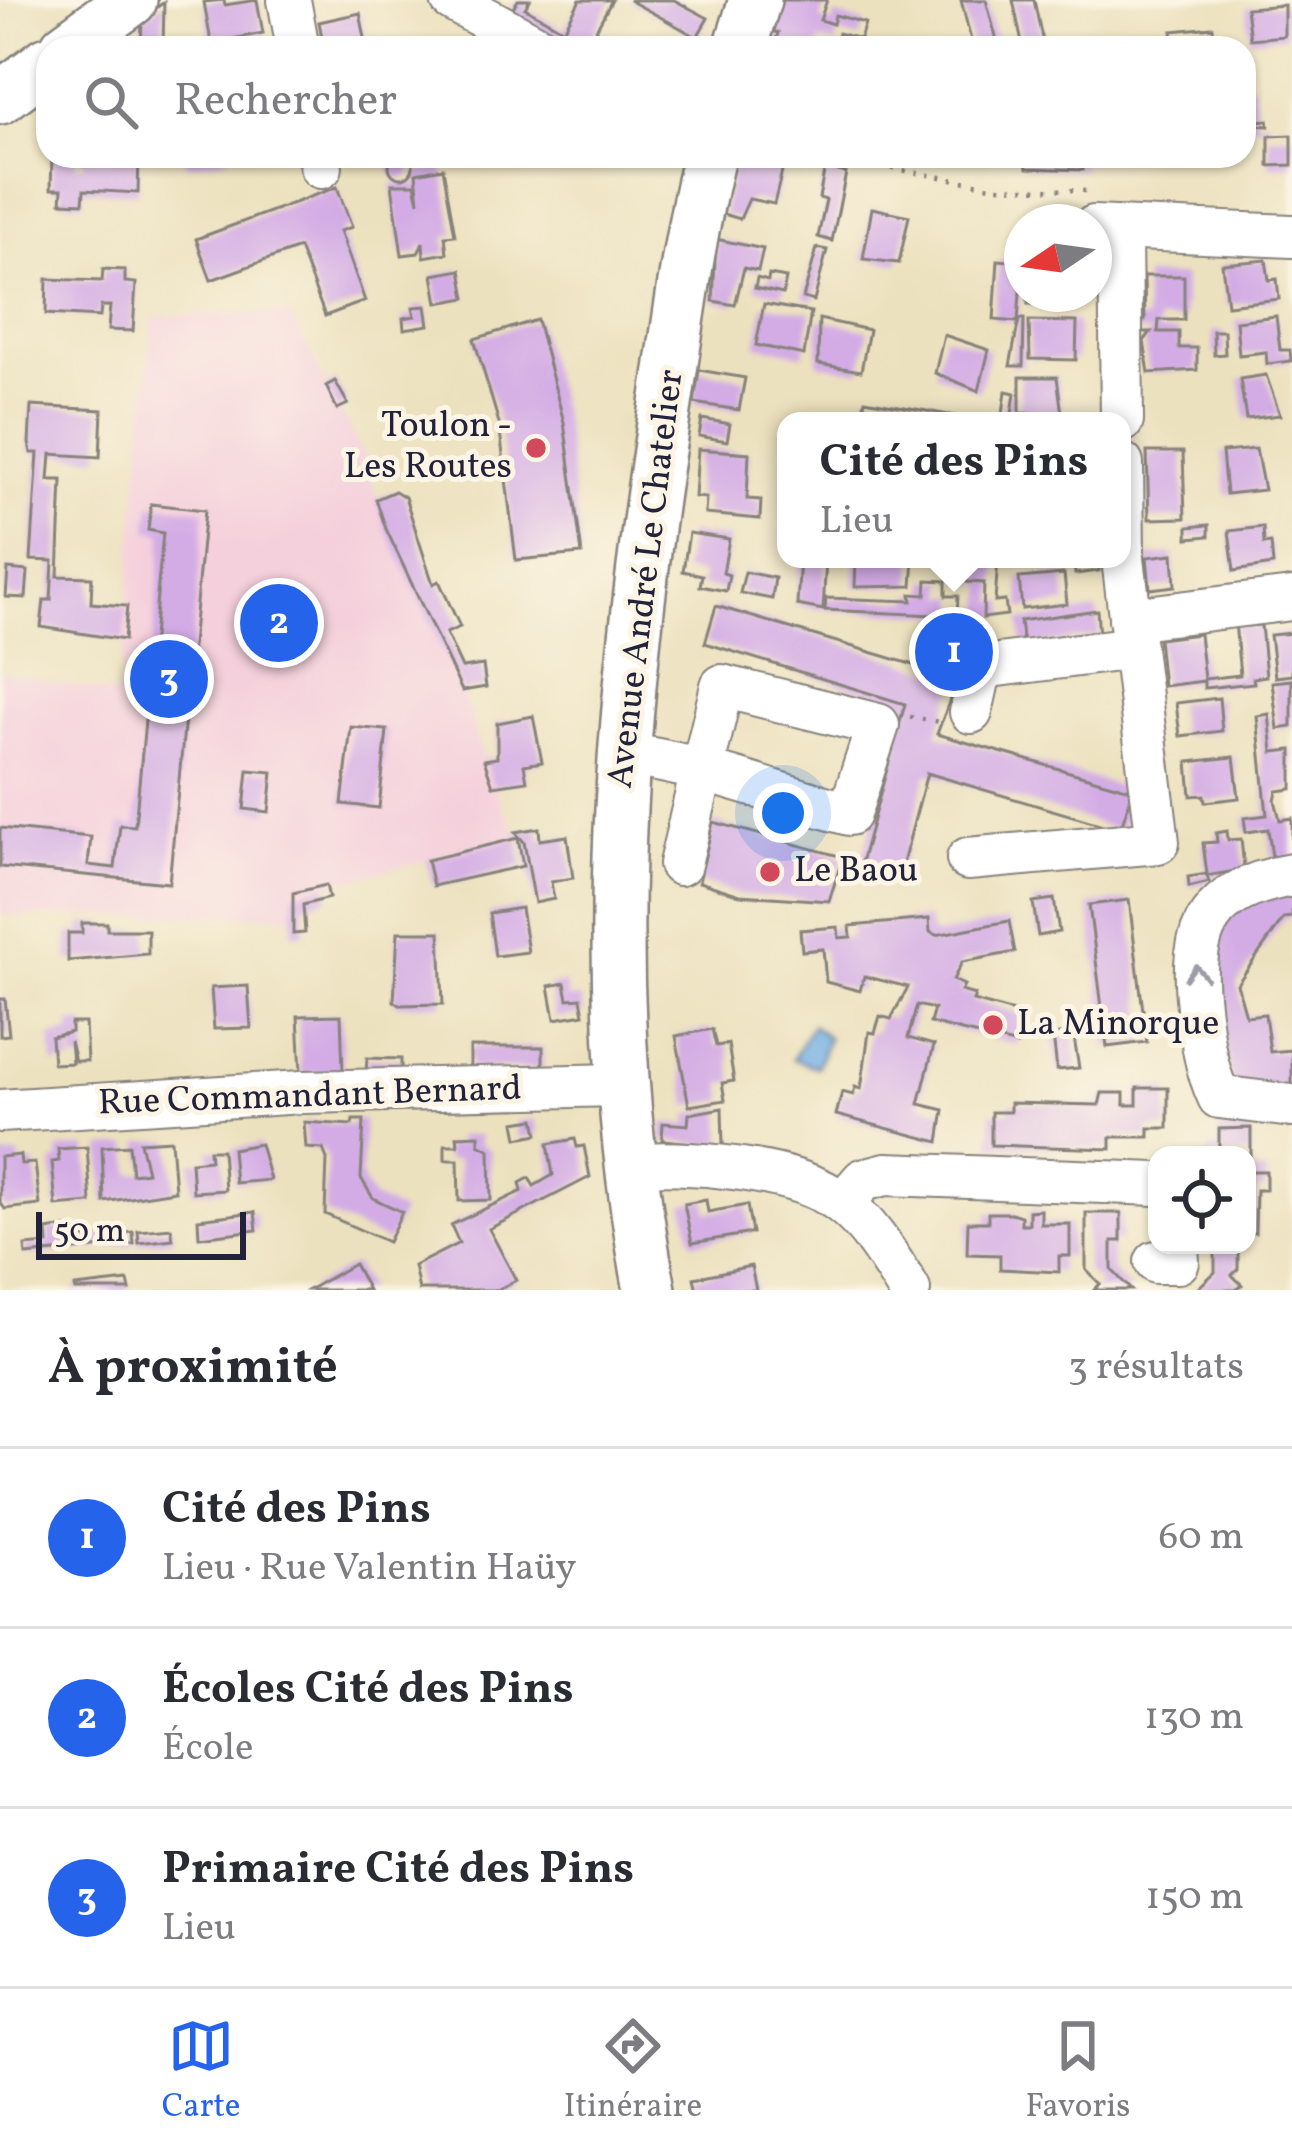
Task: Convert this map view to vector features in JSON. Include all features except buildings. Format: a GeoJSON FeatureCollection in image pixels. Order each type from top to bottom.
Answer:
{"type":"FeatureCollection","features":[{"type":"Feature","properties":{"kind":"main road"},"geometry":{"type":"LineString","coordinates":[[82,36],[131,0]]}},
{"type":"Feature","properties":{"kind":"main road"},"geometry":{"type":"LineString","coordinates":[[744,36],[755,0]]}},
{"type":"Feature","properties":{"kind":"main road"},"geometry":{"type":"LineString","coordinates":[[0,98],[36,71]]}},
{"type":"Feature","properties":{"kind":"main road","name":"Avenue André Le Chatelier"},"geometry":{"type":"LineString","coordinates":[[650,1290],[628,1165],[614,990],[622,754],[650,506],[707,168]]}},
{"type":"Feature","properties":{"kind":"street"},"geometry":{"type":"LineString","coordinates":[[289,0],[296,36]]}},
{"type":"Feature","properties":{"kind":"street"},"geometry":{"type":"LineString","coordinates":[[452,0],[518,36]]}},
{"type":"Feature","properties":{"kind":"street"},"geometry":{"type":"LineString","coordinates":[[1112,217],[1292,236]]}},
{"type":"Feature","properties":{"kind":"street"},"geometry":{"type":"LineString","coordinates":[[1111,312],[1120,412]]}},
{"type":"Feature","properties":{"kind":"street"},"geometry":{"type":"LineString","coordinates":[[968,859],[1158,842],[1128,568]]}},
{"type":"Feature","properties":{"kind":"street"},"geometry":{"type":"LineString","coordinates":[[971,712],[979,676],[990,666],[1292,599]]}},
{"type":"Feature","properties":{"kind":"street"},"geometry":{"type":"LineString","coordinates":[[622,754],[699,774],[849,814],[878,725],[722,686],[699,774],[680,864]]}},
{"type":"Feature","properties":{"kind":"street"},"geometry":{"type":"LineString","coordinates":[[1292,875],[1229,896],[1201,926],[1192,963],[1206,1067],[1219,1097],[1292,1106]]}},
{"type":"Feature","properties":{"kind":"street","name":"Rue Commandant Bernard"},"geometry":{"type":"LineString","coordinates":[[0,1111],[302,1092],[620,1085]]}},
{"type":"Feature","properties":{"kind":"street"},"geometry":{"type":"LineString","coordinates":[[628,1165],[664,1161],[813,1185],[843,1203],[884,1249],[909,1290]]}},
{"type":"Feature","properties":{"kind":"street"},"geometry":{"type":"LineString","coordinates":[[843,1203],[863,1180],[886,1174],[1148,1184]]}},
{"type":"Feature","properties":{"kind":"path"},"geometry":{"type":"LineString","coordinates":[[889,168],[997,187],[1059,204]]}},
{"type":"Feature","properties":{"kind":"path"},"geometry":{"type":"LineString","coordinates":[[878,725],[894,714],[954,725],[971,712]]}},
{"type":"Feature","properties":{"kind":"shaded area"},"geometry":{"type":"Polygon","coordinates":[[[289,313],[366,460],[386,528],[455,669],[493,786],[518,838],[294,893],[294,915],[0,916],[0,672],[119,695],[153,317],[289,313]]]}},
{"type":"Feature","properties":{"kind":"water"},"geometry":{"type":"Polygon","coordinates":[[[812,1025],[828,1038],[817,1067],[793,1059],[812,1025]]]}},
{"type":"Feature","properties":{"kind":"place","name":"Toulon - Les Routes"},"geometry":{"type":"Point","coordinates":[536,448]}},
{"type":"Feature","properties":{"kind":"place","name":"Écoles Cité des Pins"},"geometry":{"type":"Point","coordinates":[279,623]}},
{"type":"Feature","properties":{"kind":"place","name":"Cité des Pins"},"geometry":{"type":"Point","coordinates":[954,652]}},
{"type":"Feature","properties":{"kind":"place","name":"Primaire Cité des Pins"},"geometry":{"type":"Point","coordinates":[169,679]}},
{"type":"Feature","properties":{"kind":"place","name":"Le Baou"},"geometry":{"type":"Point","coordinates":[770,872]}},
{"type":"Feature","properties":{"kind":"place","name":"La Minorque"},"geometry":{"type":"Point","coordinates":[993,1025]}}]}
